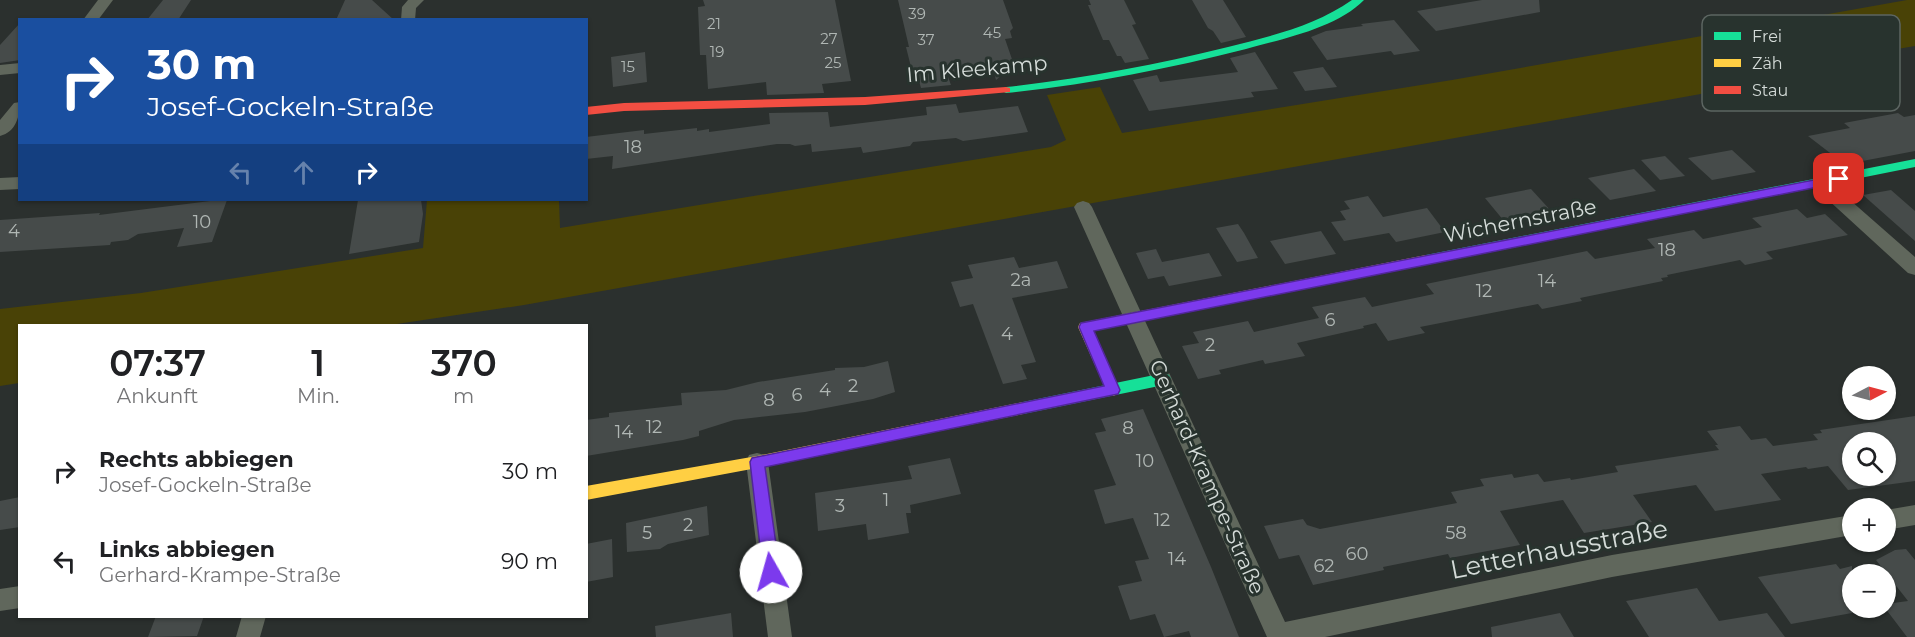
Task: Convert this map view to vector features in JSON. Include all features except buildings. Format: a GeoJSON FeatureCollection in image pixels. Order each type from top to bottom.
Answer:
{"type":"FeatureCollection","features":[{"type":"Feature","properties":{"kind":"street"},"geometry":{"type":"LineString","coordinates":[[92,18],[106,0]]}},
{"type":"Feature","properties":{"kind":"street"},"geometry":{"type":"LineString","coordinates":[[408,18],[410,7],[417,0]]}},
{"type":"Feature","properties":{"kind":"street","name":"Im Kleekamp"},"geometry":{"type":"LineString","coordinates":[[588,111],[624,107],[867,101],[1039,87],[1175,65],[1230,51],[1289,34],[1350,9],[1359,0]]}},
{"type":"Feature","properties":{"kind":"street"},"geometry":{"type":"LineString","coordinates":[[0,70],[18,68]]}},
{"type":"Feature","properties":{"kind":"street"},"geometry":{"type":"LineString","coordinates":[[0,131],[18,109]]}},
{"type":"Feature","properties":{"kind":"street","name":"Wichernstraße"},"geometry":{"type":"LineString","coordinates":[[1134,319],[1915,163]]}},
{"type":"Feature","properties":{"kind":"street"},"geometry":{"type":"LineString","coordinates":[[0,184],[18,183]]}},
{"type":"Feature","properties":{"kind":"street"},"geometry":{"type":"LineString","coordinates":[[1820,183],[1915,267]]}},
{"type":"Feature","properties":{"kind":"street","name":"Gerhard-Krampe-Straße"},"geometry":{"type":"LineString","coordinates":[[1083,207],[1164,379],[1279,636]]}},
{"type":"Feature","properties":{"kind":"street"},"geometry":{"type":"LineString","coordinates":[[1113,390],[1085,327],[1134,319]]}},
{"type":"Feature","properties":{"kind":"street"},"geometry":{"type":"LineString","coordinates":[[588,493],[757,462],[1164,379]]}},
{"type":"Feature","properties":{"kind":"street"},"geometry":{"type":"LineString","coordinates":[[757,462],[780,637]]}},
{"type":"Feature","properties":{"kind":"street"},"geometry":{"type":"LineString","coordinates":[[1896,518],[1915,515]]}},
{"type":"Feature","properties":{"kind":"street","name":"Letterhausstraße"},"geometry":{"type":"LineString","coordinates":[[1279,636],[1612,566],[1842,527]]}},
{"type":"Feature","properties":{"kind":"street"},"geometry":{"type":"LineString","coordinates":[[0,600],[18,597]]}},
{"type":"Feature","properties":{"kind":"street"},"geometry":{"type":"LineString","coordinates":[[248,637],[253,618]]}},
{"type":"Feature","properties":{"kind":"shaded area"},"geometry":{"type":"Polygon","coordinates":[[[1915,0],[1915,46],[1900,49],[1900,15],[1823,15],[1915,0]]]}},
{"type":"Feature","properties":{"kind":"shaded area"},"geometry":{"type":"Polygon","coordinates":[[[1702,36],[1702,94],[524,305],[397,324],[18,324],[18,383],[0,386],[0,309],[141,293],[423,248],[427,201],[559,201],[560,228],[1051,147],[1066,140],[1047,95],[1100,87],[1122,133],[1452,80],[1702,36]]]}},
{"type":"Feature","properties":{"kind":"traffic: fast"},"geometry":{"type":"LineString","coordinates":[[1006,90],[1122,74],[1236,48],[1316,24],[1359,0]]}},
{"type":"Feature","properties":{"kind":"traffic: fast"},"geometry":{"type":"LineString","coordinates":[[1426,260],[1915,163]]}},
{"type":"Feature","properties":{"kind":"traffic: fast"},"geometry":{"type":"LineString","coordinates":[[1023,408],[1164,379]]}},
{"type":"Feature","properties":{"kind":"traffic: slow"},"geometry":{"type":"LineString","coordinates":[[1113,390],[1085,327],[1426,260]]}},
{"type":"Feature","properties":{"kind":"traffic: slow"},"geometry":{"type":"LineString","coordinates":[[588,493],[757,462],[1023,408]]}},
{"type":"Feature","properties":{"kind":"traffic: jam"},"geometry":{"type":"LineString","coordinates":[[588,111],[624,107],[865,101],[1006,90]]}},
{"type":"Feature","properties":{"kind":"route"},"geometry":{"type":"LineString","coordinates":[[771,572],[757,462],[1113,390],[1085,327],[1839,179]]}}]}
